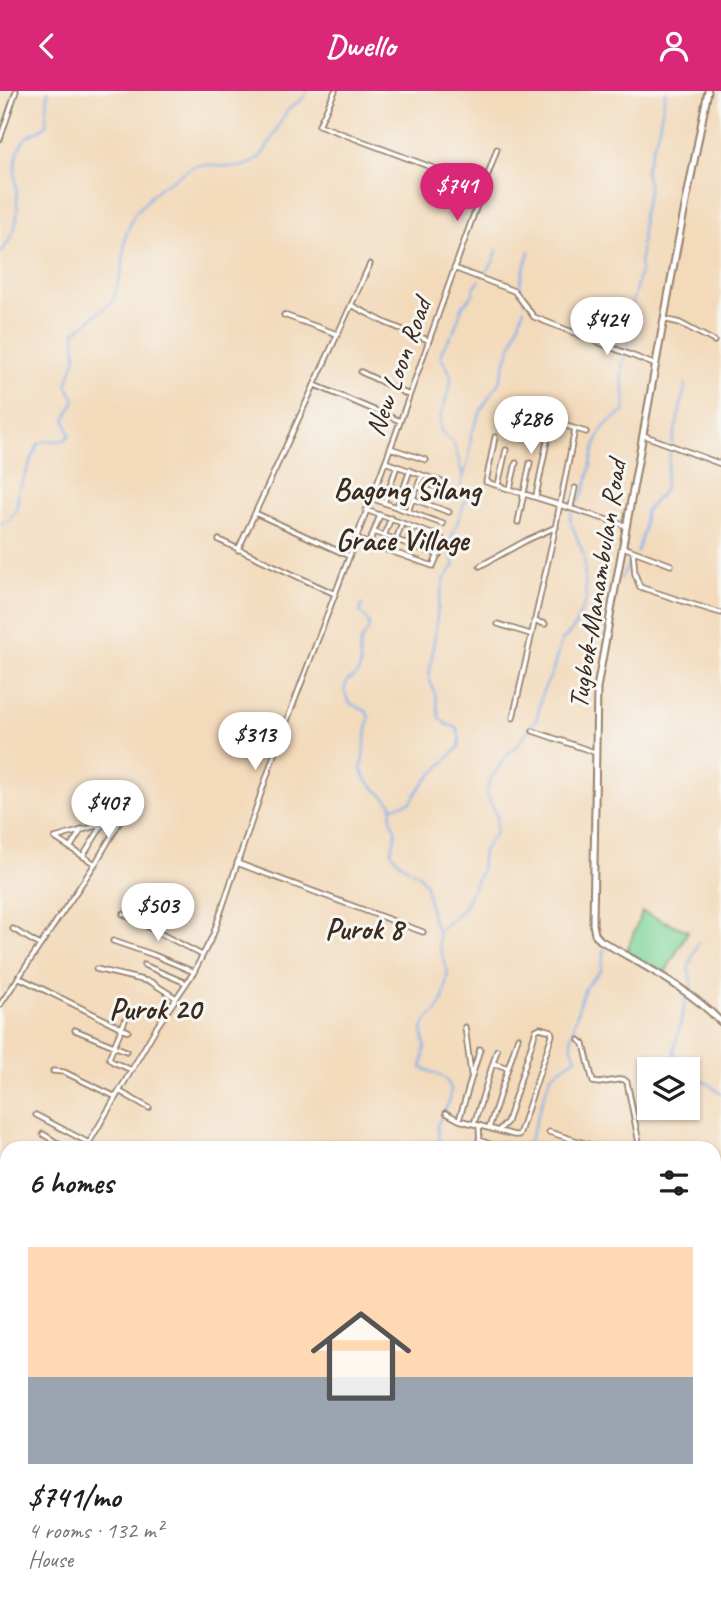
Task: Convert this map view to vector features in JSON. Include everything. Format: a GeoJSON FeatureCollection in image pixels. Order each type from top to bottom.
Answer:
{"type":"FeatureCollection","features":[{"type":"Feature","properties":{"kind":"street"},"geometry":{"type":"LineString","coordinates":[[0,133],[15,91]]}},
{"type":"Feature","properties":{"kind":"street"},"geometry":{"type":"LineString","coordinates":[[0,139],[15,91]]}},
{"type":"Feature","properties":{"kind":"street"},"geometry":{"type":"LineString","coordinates":[[335,91],[319,125],[484,187]]}},
{"type":"Feature","properties":{"kind":"street","name":"Tugbok-Manambulan Road"},"geometry":{"type":"LineString","coordinates":[[708,91],[597,688],[593,924],[595,934],[600,940],[680,986],[703,1003],[721,1023]]}},
{"type":"Feature","properties":{"kind":"street"},"geometry":{"type":"LineString","coordinates":[[454,268],[497,149]]}},
{"type":"Feature","properties":{"kind":"street"},"geometry":{"type":"LineString","coordinates":[[238,549],[370,264]]}},
{"type":"Feature","properties":{"kind":"street","name":"New Loon Road"},"geometry":{"type":"LineString","coordinates":[[91,1141],[194,972],[213,935],[277,746],[390,449],[454,268],[514,291],[534,317],[656,365]]}},
{"type":"Feature","properties":{"kind":"street"},"geometry":{"type":"LineString","coordinates":[[351,305],[428,340]]}},
{"type":"Feature","properties":{"kind":"street"},"geometry":{"type":"LineString","coordinates":[[284,315],[337,334]]}},
{"type":"Feature","properties":{"kind":"street"},"geometry":{"type":"LineString","coordinates":[[664,319],[680,323],[714,341]]}},
{"type":"Feature","properties":{"kind":"street"},"geometry":{"type":"LineString","coordinates":[[361,372],[409,395]]}},
{"type":"Feature","properties":{"kind":"street"},"geometry":{"type":"LineString","coordinates":[[315,385],[400,421]]}},
{"type":"Feature","properties":{"kind":"street"},"geometry":{"type":"LineString","coordinates":[[514,410],[586,432]]}},
{"type":"Feature","properties":{"kind":"street"},"geometry":{"type":"LineString","coordinates":[[536,496],[551,421]]}},
{"type":"Feature","properties":{"kind":"street"},"geometry":{"type":"LineString","coordinates":[[513,718],[575,429]]}},
{"type":"Feature","properties":{"kind":"street"},"geometry":{"type":"LineString","coordinates":[[643,435],[721,464]]}},
{"type":"Feature","properties":{"kind":"street"},"geometry":{"type":"LineString","coordinates":[[495,437],[486,482],[627,526]]}},
{"type":"Feature","properties":{"kind":"street"},"geometry":{"type":"LineString","coordinates":[[390,449],[426,460]]}},
{"type":"Feature","properties":{"kind":"street"},"geometry":{"type":"LineString","coordinates":[[498,485],[506,450]]}},
{"type":"Feature","properties":{"kind":"street"},"geometry":{"type":"LineString","coordinates":[[385,462],[445,483]]}},
{"type":"Feature","properties":{"kind":"street"},"geometry":{"type":"LineString","coordinates":[[510,489],[516,463]]}},
{"type":"Feature","properties":{"kind":"street"},"geometry":{"type":"LineString","coordinates":[[518,522],[530,463]]}},
{"type":"Feature","properties":{"kind":"street"},"geometry":{"type":"LineString","coordinates":[[384,503],[397,466]]}},
{"type":"Feature","properties":{"kind":"street"},"geometry":{"type":"LineString","coordinates":[[397,507],[410,470]]}},
{"type":"Feature","properties":{"kind":"street"},"geometry":{"type":"LineString","coordinates":[[408,511],[422,475]]}},
{"type":"Feature","properties":{"kind":"street"},"geometry":{"type":"LineString","coordinates":[[418,487],[450,498]]}},
{"type":"Feature","properties":{"kind":"street"},"geometry":{"type":"LineString","coordinates":[[570,507],[575,488]]}},
{"type":"Feature","properties":{"kind":"street"},"geometry":{"type":"LineString","coordinates":[[371,498],[443,524]]}},
{"type":"Feature","properties":{"kind":"street"},"geometry":{"type":"LineString","coordinates":[[413,499],[449,512]]}},
{"type":"Feature","properties":{"kind":"street"},"geometry":{"type":"LineString","coordinates":[[356,539],[434,565],[444,541],[434,534],[366,510]]}},
{"type":"Feature","properties":{"kind":"street"},"geometry":{"type":"LineString","coordinates":[[255,513],[349,556]]}},
{"type":"Feature","properties":{"kind":"street"},"geometry":{"type":"LineString","coordinates":[[369,544],[380,515]]}},
{"type":"Feature","properties":{"kind":"street"},"geometry":{"type":"LineString","coordinates":[[384,536],[390,519]]}},
{"type":"Feature","properties":{"kind":"street"},"geometry":{"type":"LineString","coordinates":[[396,540],[402,523]]}},
{"type":"Feature","properties":{"kind":"street"},"geometry":{"type":"LineString","coordinates":[[407,544],[413,527]]}},
{"type":"Feature","properties":{"kind":"street"},"geometry":{"type":"LineString","coordinates":[[480,566],[556,527]]}},
{"type":"Feature","properties":{"kind":"street"},"geometry":{"type":"LineString","coordinates":[[418,548],[424,531]]}},
{"type":"Feature","properties":{"kind":"street"},"geometry":{"type":"LineString","coordinates":[[374,532],[439,555]]}},
{"type":"Feature","properties":{"kind":"street"},"geometry":{"type":"LineString","coordinates":[[428,551],[434,534]]}},
{"type":"Feature","properties":{"kind":"street"},"geometry":{"type":"LineString","coordinates":[[219,540],[335,594]]}},
{"type":"Feature","properties":{"kind":"street"},"geometry":{"type":"LineString","coordinates":[[623,547],[671,565]]}},
{"type":"Feature","properties":{"kind":"street"},"geometry":{"type":"LineString","coordinates":[[633,551],[635,574],[640,587],[721,613]]}},
{"type":"Feature","properties":{"kind":"street"},"geometry":{"type":"LineString","coordinates":[[534,621],[545,625]]}},
{"type":"Feature","properties":{"kind":"street"},"geometry":{"type":"LineString","coordinates":[[498,624],[530,634]]}},
{"type":"Feature","properties":{"kind":"street"},"geometry":{"type":"LineString","coordinates":[[533,731],[594,752]]}},
{"type":"Feature","properties":{"kind":"street"},"geometry":{"type":"LineString","coordinates":[[83,856],[112,810]]}},
{"type":"Feature","properties":{"kind":"street"},"geometry":{"type":"LineString","coordinates":[[0,1005],[95,864],[122,818]]}},
{"type":"Feature","properties":{"kind":"street"},"geometry":{"type":"LineString","coordinates":[[95,864],[55,839],[55,836],[104,823]]}},
{"type":"Feature","properties":{"kind":"street"},"geometry":{"type":"LineString","coordinates":[[70,848],[82,829]]}},
{"type":"Feature","properties":{"kind":"street"},"geometry":{"type":"LineString","coordinates":[[237,863],[423,932]]}},
{"type":"Feature","properties":{"kind":"street"},"geometry":{"type":"LineString","coordinates":[[123,914],[203,956]]}},
{"type":"Feature","properties":{"kind":"street"},"geometry":{"type":"LineString","coordinates":[[13,929],[39,945]]}},
{"type":"Feature","properties":{"kind":"street"},"geometry":{"type":"LineString","coordinates":[[113,941],[194,972]]}},
{"type":"Feature","properties":{"kind":"street"},"geometry":{"type":"LineString","coordinates":[[144,965],[186,983]]}},
{"type":"Feature","properties":{"kind":"street"},"geometry":{"type":"LineString","coordinates":[[96,969],[151,982],[176,998]]}},
{"type":"Feature","properties":{"kind":"street"},"geometry":{"type":"LineString","coordinates":[[18,978],[128,1031]]}},
{"type":"Feature","properties":{"kind":"street"},"geometry":{"type":"LineString","coordinates":[[126,1018],[110,1059],[132,1070]]}},
{"type":"Feature","properties":{"kind":"street"},"geometry":{"type":"LineString","coordinates":[[465,1027],[471,1076]]}},
{"type":"Feature","properties":{"kind":"street"},"geometry":{"type":"LineString","coordinates":[[446,1113],[459,1119],[477,1124],[489,1128],[499,1131],[516,1136],[521,1133],[552,1035],[550,1031],[540,1028],[536,1030],[507,1122],[499,1131]]}},
{"type":"Feature","properties":{"kind":"street"},"geometry":{"type":"LineString","coordinates":[[75,1030],[126,1052]]}},
{"type":"Feature","properties":{"kind":"street"},"geometry":{"type":"LineString","coordinates":[[489,1128],[519,1037]]}},
{"type":"Feature","properties":{"kind":"street"},"geometry":{"type":"LineString","coordinates":[[579,1039],[584,1044],[592,1081],[599,1083],[626,1080],[639,1141]]}},
{"type":"Feature","properties":{"kind":"street"},"geometry":{"type":"LineString","coordinates":[[459,1119],[480,1049]]}},
{"type":"Feature","properties":{"kind":"street"},"geometry":{"type":"LineString","coordinates":[[479,1140],[477,1124],[497,1050]]}},
{"type":"Feature","properties":{"kind":"street"},"geometry":{"type":"LineString","coordinates":[[493,1063],[509,1068]]}},
{"type":"Feature","properties":{"kind":"street"},"geometry":{"type":"LineString","coordinates":[[53,1071],[64,1072],[116,1097]]}},
{"type":"Feature","properties":{"kind":"street"},"geometry":{"type":"LineString","coordinates":[[119,1091],[149,1108]]}},
{"type":"Feature","properties":{"kind":"street"},"geometry":{"type":"LineString","coordinates":[[36,1115],[80,1141]]}},
{"type":"Feature","properties":{"kind":"street"},"geometry":{"type":"LineString","coordinates":[[549,1132],[578,1141]]}},
{"type":"Feature","properties":{"kind":"street"},"geometry":{"type":"LineString","coordinates":[[43,1134],[52,1141]]}},
{"type":"Feature","properties":{"kind":"green space"},"geometry":{"type":"Polygon","coordinates":[[[642,912],[688,931],[665,973],[626,953],[642,912]]]}},
{"type":"Feature","properties":{"kind":"waterway"},"geometry":{"type":"LineString","coordinates":[[0,253],[11,238],[16,223],[18,209],[15,167],[18,154],[26,137],[46,125],[48,91]]}},
{"type":"Feature","properties":{"kind":"waterway"},"geometry":{"type":"LineString","coordinates":[[0,525],[9,520],[16,511],[19,490],[38,444],[65,440],[70,435],[65,420],[75,400],[67,385],[76,357],[75,332],[113,301],[122,270],[125,238],[134,214],[159,188],[194,166],[238,167],[252,163],[270,143],[288,110],[307,91]]}},
{"type":"Feature","properties":{"kind":"waterway"},"geometry":{"type":"LineString","coordinates":[[627,350],[630,313],[640,271],[643,214],[649,188],[645,171],[658,131],[666,91]]}},
{"type":"Feature","properties":{"kind":"waterway"},"geometry":{"type":"LineString","coordinates":[[482,276],[494,261],[497,250]]}},
{"type":"Feature","properties":{"kind":"waterway"},"geometry":{"type":"LineString","coordinates":[[525,303],[520,284],[529,251]]}},
{"type":"Feature","properties":{"kind":"waterway"},"geometry":{"type":"LineString","coordinates":[[453,333],[463,305],[473,295],[474,287],[480,280]]}},
{"type":"Feature","properties":{"kind":"waterway"},"geometry":{"type":"LineString","coordinates":[[393,807],[411,802],[421,786],[459,747],[457,728],[446,724],[439,717],[429,678],[439,602],[445,578],[455,565],[448,547],[466,499],[461,485],[469,458],[471,435],[481,410],[499,382],[524,308]]}},
{"type":"Feature","properties":{"kind":"waterway"},"geometry":{"type":"LineString","coordinates":[[451,336],[441,352],[451,379],[441,414],[440,429],[455,447],[462,474]]}},
{"type":"Feature","properties":{"kind":"waterway"},"geometry":{"type":"LineString","coordinates":[[574,507],[585,487],[600,434],[608,423],[624,412],[622,372],[625,355]]}},
{"type":"Feature","properties":{"kind":"waterway"},"geometry":{"type":"LineString","coordinates":[[672,444],[686,384]]}},
{"type":"Feature","properties":{"kind":"waterway"},"geometry":{"type":"LineString","coordinates":[[637,552],[644,530],[645,512],[664,490],[671,448]]}},
{"type":"Feature","properties":{"kind":"waterway"},"geometry":{"type":"LineString","coordinates":[[571,522],[572,510]]}},
{"type":"Feature","properties":{"kind":"waterway"},"geometry":{"type":"LineString","coordinates":[[439,931],[463,909],[481,871],[483,851],[496,832],[497,816],[486,793],[490,780],[537,718],[542,693],[552,673],[561,642],[574,628],[586,600],[584,556],[572,525]]}},
{"type":"Feature","properties":{"kind":"waterway"},"geometry":{"type":"LineString","coordinates":[[620,579],[631,560]]}},
{"type":"Feature","properties":{"kind":"waterway"},"geometry":{"type":"LineString","coordinates":[[362,604],[360,612],[368,620],[369,628],[361,642],[360,668],[354,677],[347,681],[344,690],[349,703],[366,711],[369,717],[361,770],[368,782],[392,804],[391,817],[396,833],[391,852],[399,862],[420,876],[426,885],[432,919],[448,972],[443,1000],[422,1029],[425,1046],[422,1068],[445,1078],[451,1088],[449,1102],[437,1125],[439,1141]]}},
{"type":"Feature","properties":{"kind":"waterway"},"geometry":{"type":"LineString","coordinates":[[690,990],[692,984],[688,969],[698,942]]}},
{"type":"Feature","properties":{"kind":"waterway"},"geometry":{"type":"LineString","coordinates":[[529,1141],[551,1075],[576,1058],[571,1036],[586,986],[601,970],[605,946]]}},
{"type":"Feature","properties":{"kind":"waterway"},"geometry":{"type":"LineString","coordinates":[[675,1057],[674,1050],[687,995]]}},
{"type":"Feature","properties":{"kind":"waterway"},"geometry":{"type":"LineString","coordinates":[[700,1080],[721,1094]]}},
{"type":"Feature","properties":{"kind":"district","name":"Bagong Silang"},"geometry":{"type":"Point","coordinates":[407,489]}},
{"type":"Feature","properties":{"kind":"district","name":"Grace Village"},"geometry":{"type":"Point","coordinates":[402,540]}},
{"type":"Feature","properties":{"kind":"district","name":"Purok 8"},"geometry":{"type":"Point","coordinates":[364,929]}},
{"type":"Feature","properties":{"kind":"district","name":"Purok 20"},"geometry":{"type":"Point","coordinates":[155,1009]}}]}
